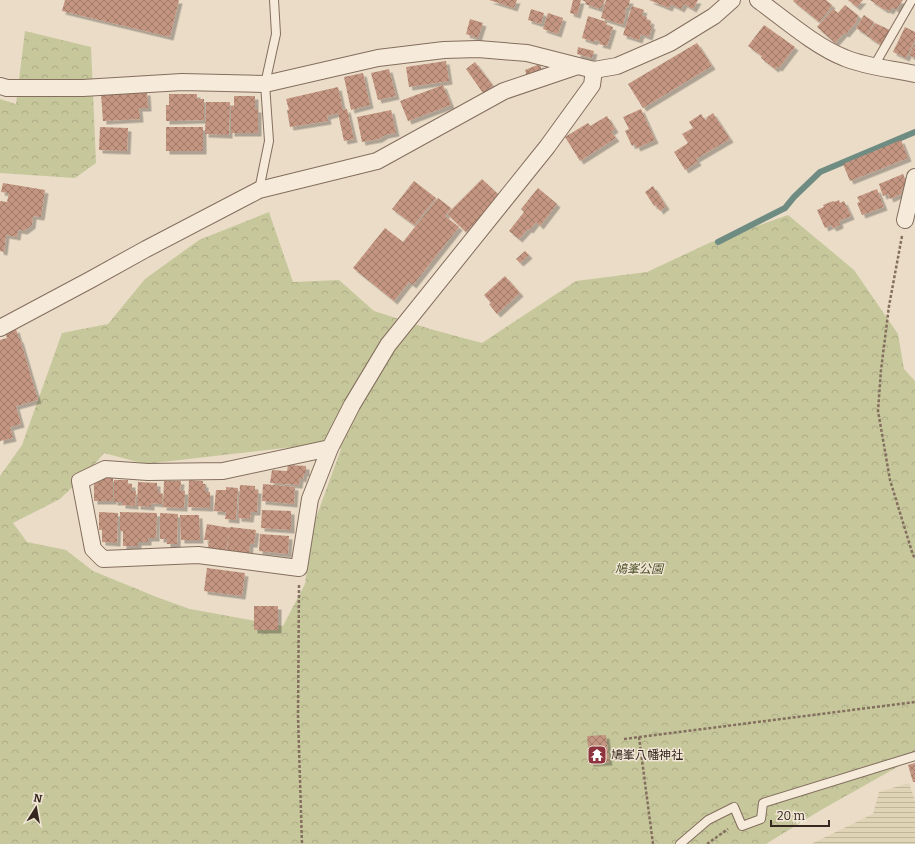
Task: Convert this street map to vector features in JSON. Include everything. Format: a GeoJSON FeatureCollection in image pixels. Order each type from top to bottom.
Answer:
{"type":"FeatureCollection","features":[{"type":"Feature","properties":{"kind":"street"},"geometry":{"type":"LineString","coordinates":[[0,86],[7,88],[83,88],[182,82],[265,84],[378,58],[444,50],[478,49],[527,53],[594,70],[617,66],[670,43],[714,16],[732,0]]}},
{"type":"Feature","properties":{"kind":"street"},"geometry":{"type":"LineString","coordinates":[[758,0],[830,52],[846,59],[915,74]]}},
{"type":"Feature","properties":{"kind":"street"},"geometry":{"type":"LineString","coordinates":[[0,328],[259,190],[377,161],[504,91],[578,66]]}},
{"type":"Feature","properties":{"kind":"street"},"geometry":{"type":"LineString","coordinates":[[330,448],[223,471],[148,472],[105,468],[80,481],[93,550],[103,559],[198,555],[299,568],[310,499],[330,448],[352,405],[388,345],[546,147],[592,84],[594,70]]}},
{"type":"Feature","properties":{"kind":"street"},"geometry":{"type":"LineString","coordinates":[[904,220],[915,177]]}},
{"type":"Feature","properties":{"kind":"lane"},"geometry":{"type":"LineString","coordinates":[[259,190],[269,141],[265,84],[276,34],[274,0]]}},
{"type":"Feature","properties":{"kind":"lane"},"geometry":{"type":"LineString","coordinates":[[874,66],[912,0]]}},
{"type":"Feature","properties":{"kind":"lane"},"geometry":{"type":"LineString","coordinates":[[680,844],[708,820],[734,807],[742,826],[761,819],[762,803],[915,756]]}},
{"type":"Feature","properties":{"kind":"path"},"geometry":{"type":"LineString","coordinates":[[904,220],[889,306],[881,370],[878,412],[890,480],[915,559]]}},
{"type":"Feature","properties":{"kind":"path"},"geometry":{"type":"LineString","coordinates":[[299,568],[298,716],[302,844]]}},
{"type":"Feature","properties":{"kind":"path"},"geometry":{"type":"LineString","coordinates":[[624,739],[915,702]]}},
{"type":"Feature","properties":{"kind":"path"},"geometry":{"type":"LineString","coordinates":[[639,737],[653,844]]}},
{"type":"Feature","properties":{"kind":"path"},"geometry":{"type":"LineString","coordinates":[[707,844],[740,820]]}},
{"type":"Feature","properties":{"kind":"shaded area"},"geometry":{"type":"Polygon","coordinates":[[[909,783],[915,801],[915,844],[811,844],[873,814],[879,792],[909,783]]]}},
{"type":"Feature","properties":{"kind":"green space"},"geometry":{"type":"Polygon","coordinates":[[[25,31],[91,47],[96,163],[75,178],[0,173],[0,99],[16,104],[25,31]]]}},
{"type":"Feature","properties":{"kind":"green space","name":"鳩峯公園"},"geometry":{"type":"Polygon","coordinates":[[[269,212],[293,282],[339,280],[374,311],[430,329],[482,343],[576,281],[647,272],[709,243],[788,215],[854,270],[898,334],[904,369],[915,381],[915,757],[821,810],[766,844],[0,844],[0,476],[22,445],[62,333],[108,324],[145,279],[199,240],[269,212]],[[328,443],[145,464],[104,453],[90,470],[60,499],[13,523],[27,542],[66,550],[93,571],[159,598],[190,609],[283,626],[305,584],[313,526],[341,449],[328,443]]]}},
{"type":"Feature","properties":{"kind":"building"},"geometry":{"type":"Polygon","coordinates":[[[65,0],[179,0],[170,37],[62,11],[65,0]]]}},
{"type":"Feature","properties":{"kind":"building"},"geometry":{"type":"Polygon","coordinates":[[[489,0],[517,0],[514,8],[489,0]]]}},
{"type":"Feature","properties":{"kind":"building"},"geometry":{"type":"Polygon","coordinates":[[[573,0],[581,0],[577,15],[570,13],[573,0]]]}},
{"type":"Feature","properties":{"kind":"building"},"geometry":{"type":"Polygon","coordinates":[[[582,0],[605,0],[600,9],[585,4],[586,2],[582,0]]]}},
{"type":"Feature","properties":{"kind":"building"},"geometry":{"type":"Polygon","coordinates":[[[606,0],[630,0],[628,8],[626,7],[623,25],[601,18],[606,0]]]}},
{"type":"Feature","properties":{"kind":"building"},"geometry":{"type":"Polygon","coordinates":[[[649,0],[698,0],[693,9],[684,4],[681,9],[671,4],[669,8],[649,0]]]}},
{"type":"Feature","properties":{"kind":"building"},"geometry":{"type":"Polygon","coordinates":[[[826,0],[832,5],[819,22],[793,1],[826,0]]]}},
{"type":"Feature","properties":{"kind":"building"},"geometry":{"type":"Polygon","coordinates":[[[848,0],[863,0],[857,7],[848,0]]]}},
{"type":"Feature","properties":{"kind":"building"},"geometry":{"type":"Polygon","coordinates":[[[870,0],[903,0],[896,10],[893,7],[890,11],[885,10],[870,0]]]}},
{"type":"Feature","properties":{"kind":"building"},"geometry":{"type":"Polygon","coordinates":[[[845,5],[859,16],[856,19],[857,21],[846,34],[844,33],[835,43],[817,27],[833,9],[838,13],[845,5]]]}},
{"type":"Feature","properties":{"kind":"building"},"geometry":{"type":"Polygon","coordinates":[[[632,6],[644,10],[642,15],[651,21],[650,25],[652,26],[649,37],[641,34],[639,40],[623,35],[632,6]]]}},
{"type":"Feature","properties":{"kind":"building"},"geometry":{"type":"Polygon","coordinates":[[[531,9],[544,13],[541,24],[528,20],[531,9]]]}},
{"type":"Feature","properties":{"kind":"building"},"geometry":{"type":"Polygon","coordinates":[[[548,13],[563,18],[558,34],[543,29],[548,13]]]}},
{"type":"Feature","properties":{"kind":"building"},"geometry":{"type":"Polygon","coordinates":[[[864,15],[874,22],[867,35],[856,28],[864,15]]]}},
{"type":"Feature","properties":{"kind":"building"},"geometry":{"type":"Polygon","coordinates":[[[588,16],[607,22],[606,25],[613,27],[607,46],[599,44],[600,41],[595,40],[594,42],[582,38],[588,16]]]}},
{"type":"Feature","properties":{"kind":"building"},"geometry":{"type":"Polygon","coordinates":[[[470,19],[483,23],[478,38],[466,34],[470,19]]]}},
{"type":"Feature","properties":{"kind":"building"},"geometry":{"type":"Polygon","coordinates":[[[875,23],[890,30],[881,45],[867,36],[875,23]]]}},
{"type":"Feature","properties":{"kind":"building"},"geometry":{"type":"Polygon","coordinates":[[[764,25],[795,47],[779,68],[777,67],[775,69],[761,58],[762,56],[748,46],[764,25]]]}},
{"type":"Feature","properties":{"kind":"building"},"geometry":{"type":"Polygon","coordinates":[[[905,27],[915,32],[915,40],[906,58],[893,52],[905,27]]]}},
{"type":"Feature","properties":{"kind":"building"},"geometry":{"type":"Polygon","coordinates":[[[697,43],[712,66],[643,108],[628,84],[697,43]]]}},
{"type":"Feature","properties":{"kind":"building"},"geometry":{"type":"Polygon","coordinates":[[[915,43],[915,58],[909,55],[915,43]]]}},
{"type":"Feature","properties":{"kind":"building"},"geometry":{"type":"Polygon","coordinates":[[[578,47],[594,51],[592,58],[577,54],[578,47]]]}},
{"type":"Feature","properties":{"kind":"building"},"geometry":{"type":"Polygon","coordinates":[[[446,61],[449,81],[409,87],[406,67],[446,61]]]}},
{"type":"Feature","properties":{"kind":"building"},"geometry":{"type":"Polygon","coordinates":[[[475,62],[493,86],[483,93],[466,69],[475,62]]]}},
{"type":"Feature","properties":{"kind":"building"},"geometry":{"type":"Polygon","coordinates":[[[540,64],[542,72],[527,77],[525,70],[540,64]]]}},
{"type":"Feature","properties":{"kind":"building"},"geometry":{"type":"Polygon","coordinates":[[[389,69],[396,96],[378,100],[371,73],[389,69]]]}},
{"type":"Feature","properties":{"kind":"building"},"geometry":{"type":"Polygon","coordinates":[[[363,73],[370,105],[351,110],[344,77],[363,73]]]}},
{"type":"Feature","properties":{"kind":"building"},"geometry":{"type":"Polygon","coordinates":[[[443,85],[451,105],[408,121],[400,101],[443,85]]]}},
{"type":"Feature","properties":{"kind":"building"},"geometry":{"type":"Polygon","coordinates":[[[338,87],[343,110],[347,109],[354,139],[344,141],[338,113],[327,116],[328,121],[290,127],[287,110],[289,110],[286,99],[338,87]]]}},
{"type":"Feature","properties":{"kind":"building"},"geometry":{"type":"Polygon","coordinates":[[[147,92],[148,108],[139,108],[140,119],[103,121],[101,94],[147,92]]]}},
{"type":"Feature","properties":{"kind":"building"},"geometry":{"type":"Polygon","coordinates":[[[169,94],[197,94],[197,99],[204,99],[204,120],[166,121],[166,105],[169,105],[169,94]]]}},
{"type":"Feature","properties":{"kind":"building"},"geometry":{"type":"Polygon","coordinates":[[[234,96],[255,96],[255,109],[258,109],[258,133],[231,133],[231,106],[234,106],[234,96]]]}},
{"type":"Feature","properties":{"kind":"building"},"geometry":{"type":"Polygon","coordinates":[[[206,102],[230,102],[229,135],[205,134],[206,102]]]}},
{"type":"Feature","properties":{"kind":"building"},"geometry":{"type":"Polygon","coordinates":[[[641,109],[655,140],[637,148],[635,144],[632,146],[625,131],[629,129],[623,117],[641,109]]]}},
{"type":"Feature","properties":{"kind":"building"},"geometry":{"type":"Polygon","coordinates":[[[391,110],[396,133],[385,135],[379,139],[362,142],[357,117],[391,110]]]}},
{"type":"Feature","properties":{"kind":"building"},"geometry":{"type":"Polygon","coordinates":[[[713,113],[730,139],[696,159],[698,162],[685,170],[674,152],[688,143],[682,134],[693,128],[689,122],[701,114],[705,120],[713,113]]]}},
{"type":"Feature","properties":{"kind":"building"},"geometry":{"type":"Polygon","coordinates":[[[607,116],[615,129],[611,132],[616,138],[580,161],[565,137],[588,123],[590,126],[607,116]]]}},
{"type":"Feature","properties":{"kind":"building"},"geometry":{"type":"Polygon","coordinates":[[[100,127],[128,128],[127,151],[99,150],[100,127]]]}},
{"type":"Feature","properties":{"kind":"building"},"geometry":{"type":"Polygon","coordinates":[[[166,127],[203,127],[203,151],[166,151],[166,127]]]}},
{"type":"Feature","properties":{"kind":"building"},"geometry":{"type":"Polygon","coordinates":[[[901,140],[908,158],[850,181],[843,164],[901,140]]]}},
{"type":"Feature","properties":{"kind":"building"},"geometry":{"type":"Polygon","coordinates":[[[903,174],[908,186],[901,189],[903,193],[890,199],[888,194],[883,196],[879,184],[903,174]]]}},
{"type":"Feature","properties":{"kind":"building"},"geometry":{"type":"Polygon","coordinates":[[[482,179],[500,196],[466,232],[447,214],[482,179]]]}},
{"type":"Feature","properties":{"kind":"building"},"geometry":{"type":"Polygon","coordinates":[[[414,181],[436,198],[414,225],[392,209],[414,181]]]}},
{"type":"Feature","properties":{"kind":"building"},"geometry":{"type":"Polygon","coordinates":[[[3,183],[45,190],[41,217],[33,216],[32,225],[24,231],[18,230],[17,237],[6,235],[4,252],[0,251],[0,201],[7,202],[9,193],[1,192],[3,183]]]}},
{"type":"Feature","properties":{"kind":"building"},"geometry":{"type":"Polygon","coordinates":[[[653,186],[666,206],[660,211],[656,205],[654,206],[645,192],[653,186]]]}},
{"type":"Feature","properties":{"kind":"building"},"geometry":{"type":"Polygon","coordinates":[[[538,188],[557,204],[540,226],[536,222],[530,230],[528,229],[519,239],[509,231],[524,212],[521,209],[538,188]]]}},
{"type":"Feature","properties":{"kind":"building"},"geometry":{"type":"Polygon","coordinates":[[[877,189],[884,207],[862,215],[857,203],[860,202],[857,197],[877,189]]]}},
{"type":"Feature","properties":{"kind":"building"},"geometry":{"type":"Polygon","coordinates":[[[438,198],[451,208],[445,216],[459,227],[413,285],[409,282],[394,301],[353,268],[385,228],[403,242],[438,198]]]}},
{"type":"Feature","properties":{"kind":"building"},"geometry":{"type":"Polygon","coordinates":[[[839,200],[840,203],[844,201],[851,216],[839,221],[840,225],[833,228],[831,225],[825,228],[817,210],[824,207],[823,205],[839,200]]]}},
{"type":"Feature","properties":{"kind":"building"},"geometry":{"type":"Polygon","coordinates":[[[525,251],[529,255],[520,263],[516,259],[525,251]]]}},
{"type":"Feature","properties":{"kind":"building"},"geometry":{"type":"Polygon","coordinates":[[[505,276],[520,293],[497,314],[489,304],[491,303],[484,295],[505,276]]]}},
{"type":"Feature","properties":{"kind":"building"},"geometry":{"type":"Polygon","coordinates":[[[16,329],[38,400],[16,406],[21,424],[10,427],[13,438],[0,441],[0,340],[7,338],[5,332],[16,329]]]}},
{"type":"Feature","properties":{"kind":"building"},"geometry":{"type":"Polygon","coordinates":[[[288,465],[306,466],[306,473],[304,473],[303,479],[300,478],[299,485],[270,483],[272,470],[287,471],[288,465]]]}},
{"type":"Feature","properties":{"kind":"building"},"geometry":{"type":"Polygon","coordinates":[[[94,478],[113,478],[113,501],[94,501],[94,478]]]}},
{"type":"Feature","properties":{"kind":"building"},"geometry":{"type":"Polygon","coordinates":[[[114,480],[128,480],[128,484],[132,484],[132,491],[136,491],[135,506],[122,505],[122,502],[114,502],[114,480]]]}},
{"type":"Feature","properties":{"kind":"building"},"geometry":{"type":"Polygon","coordinates":[[[189,480],[203,481],[203,484],[205,484],[205,492],[210,492],[210,508],[188,507],[189,480]]]}},
{"type":"Feature","properties":{"kind":"building"},"geometry":{"type":"Polygon","coordinates":[[[164,481],[181,481],[180,491],[185,491],[184,508],[163,507],[164,481]]]}},
{"type":"Feature","properties":{"kind":"building"},"geometry":{"type":"Polygon","coordinates":[[[138,482],[157,483],[157,490],[159,490],[159,493],[163,494],[162,504],[151,503],[151,507],[137,506],[138,482]]]}},
{"type":"Feature","properties":{"kind":"building"},"geometry":{"type":"Polygon","coordinates":[[[263,484],[295,487],[294,504],[262,501],[263,484]]]}},
{"type":"Feature","properties":{"kind":"building"},"geometry":{"type":"Polygon","coordinates":[[[240,485],[255,486],[255,490],[258,490],[257,512],[251,512],[250,519],[238,518],[240,485]]]}},
{"type":"Feature","properties":{"kind":"building"},"geometry":{"type":"Polygon","coordinates":[[[226,487],[238,488],[236,520],[225,519],[226,512],[214,511],[216,490],[226,490],[226,487]]]}},
{"type":"Feature","properties":{"kind":"building"},"geometry":{"type":"Polygon","coordinates":[[[262,510],[291,511],[291,530],[261,528],[262,510]]]}},
{"type":"Feature","properties":{"kind":"building"},"geometry":{"type":"Polygon","coordinates":[[[99,512],[118,513],[117,543],[102,542],[102,530],[99,530],[99,512]]]}},
{"type":"Feature","properties":{"kind":"building"},"geometry":{"type":"Polygon","coordinates":[[[120,512],[157,513],[156,538],[148,538],[148,542],[138,542],[138,546],[123,546],[123,531],[120,531],[120,512]]]}},
{"type":"Feature","properties":{"kind":"building"},"geometry":{"type":"Polygon","coordinates":[[[160,513],[178,514],[177,544],[167,544],[167,539],[160,539],[160,513]]]}},
{"type":"Feature","properties":{"kind":"building"},"geometry":{"type":"Polygon","coordinates":[[[180,515],[199,515],[200,540],[181,540],[180,515]]]}},
{"type":"Feature","properties":{"kind":"building"},"geometry":{"type":"Polygon","coordinates":[[[207,524],[230,528],[226,551],[208,548],[209,540],[204,540],[207,524]]]}},
{"type":"Feature","properties":{"kind":"building"},"geometry":{"type":"Polygon","coordinates":[[[230,527],[256,530],[254,544],[250,544],[249,554],[227,551],[230,527]]]}},
{"type":"Feature","properties":{"kind":"building"},"geometry":{"type":"Polygon","coordinates":[[[260,534],[289,536],[288,554],[259,551],[260,534]]]}},
{"type":"Feature","properties":{"kind":"building"},"geometry":{"type":"Polygon","coordinates":[[[207,568],[245,573],[242,596],[204,591],[207,568]]]}},
{"type":"Feature","properties":{"kind":"building"},"geometry":{"type":"Polygon","coordinates":[[[254,606],[278,606],[278,630],[254,630],[254,606]]]}},
{"type":"Feature","properties":{"kind":"building"},"geometry":{"type":"Polygon","coordinates":[[[606,735],[609,762],[590,763],[587,736],[606,735]]]}},
{"type":"Feature","properties":{"kind":"building"},"geometry":{"type":"Polygon","coordinates":[[[915,763],[915,782],[913,782],[908,765],[915,763]]]}},
{"type":"Feature","properties":{"kind":"waterway"},"geometry":{"type":"LineString","coordinates":[[718,242],[785,208],[794,197],[820,172],[915,132]]}},
{"type":"Feature","properties":{"kind":"place","name":"鳩峯八幡神社"},"geometry":{"type":"Point","coordinates":[597,755]}}]}
